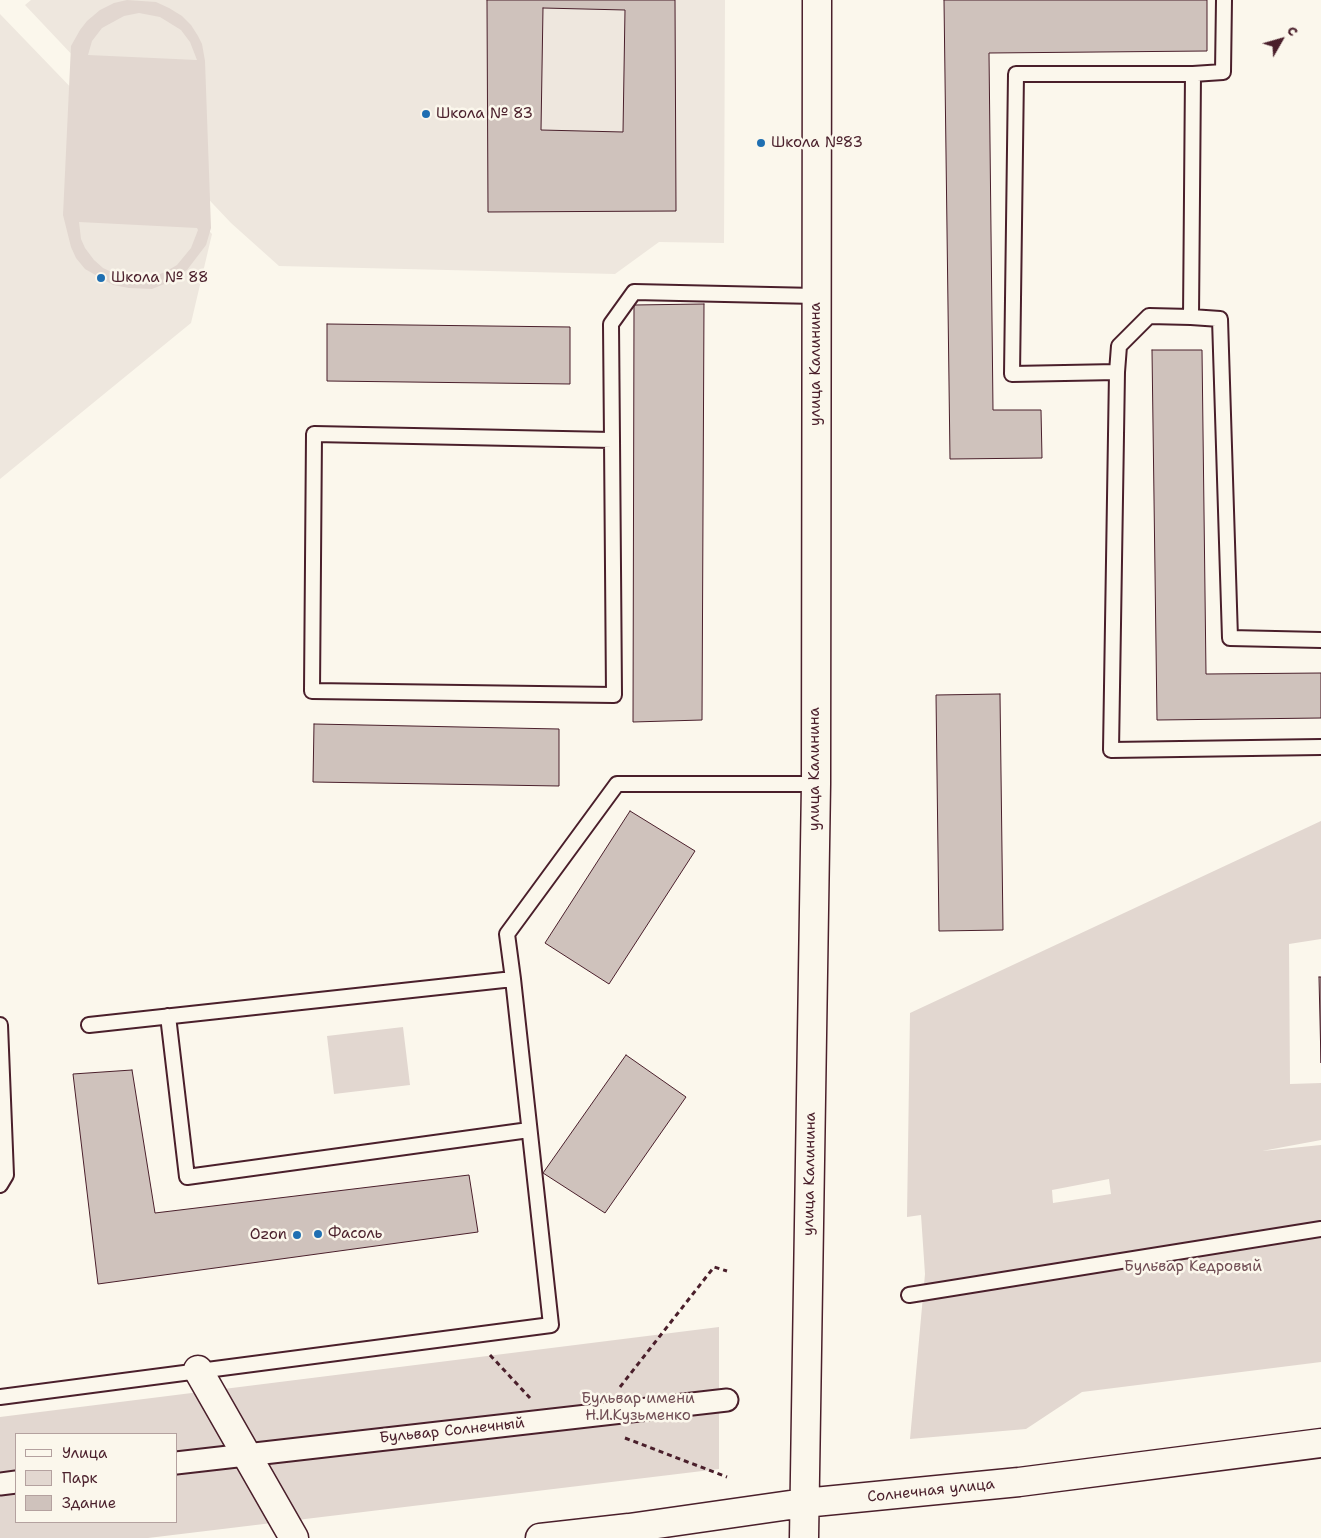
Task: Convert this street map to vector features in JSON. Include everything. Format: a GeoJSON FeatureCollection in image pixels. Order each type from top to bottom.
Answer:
{"type":"FeatureCollection","features":[{"type":"Feature","properties":{"kind":"main road","name":"улица Калинина"},"geometry":{"type":"LineString","coordinates":[[804,1538],[816,784],[817,0]]}},
{"type":"Feature","properties":{"kind":"main road"},"geometry":{"type":"LineString","coordinates":[[198,1370],[294,1538]]}},
{"type":"Feature","properties":{"kind":"main road","name":"Солнечная улица"},"geometry":{"type":"LineString","coordinates":[[540,1538],[628,1528],[804,1503],[1019,1482],[1321,1443]]}},
{"type":"Feature","properties":{"kind":"street","name":"Бульвар Солнечный"},"geometry":{"type":"LineString","coordinates":[[178,1463],[727,1400]]}},
{"type":"Feature","properties":{"kind":"street"},"geometry":{"type":"LineString","coordinates":[[0,1484],[15,1482]]}},
{"type":"Feature","properties":{"kind":"lane"},"geometry":{"type":"LineString","coordinates":[[1117,372],[1012,374],[1016,74],[1193,74],[1223,72],[1224,0]]}},
{"type":"Feature","properties":{"kind":"lane"},"geometry":{"type":"LineString","coordinates":[[1191,317],[1193,74]]}},
{"type":"Feature","properties":{"kind":"lane"},"geometry":{"type":"LineString","coordinates":[[612,440],[314,434],[312,691],[614,695],[612,440],[611,324],[634,292],[816,296]]}},
{"type":"Feature","properties":{"kind":"lane"},"geometry":{"type":"LineString","coordinates":[[1321,640],[1230,638],[1220,319],[1149,316],[1119,346],[1111,750],[1321,747]]}},
{"type":"Feature","properties":{"kind":"lane"},"geometry":{"type":"LineString","coordinates":[[0,1397],[551,1325],[507,934],[617,784],[816,784]]}},
{"type":"Feature","properties":{"kind":"lane"},"geometry":{"type":"LineString","coordinates":[[89,1025],[512,979]]}},
{"type":"Feature","properties":{"kind":"lane"},"geometry":{"type":"LineString","coordinates":[[168,1016],[187,1177],[529,1130]]}},
{"type":"Feature","properties":{"kind":"lane"},"geometry":{"type":"LineString","coordinates":[[0,1025],[6,1174],[0,1185]]}},
{"type":"Feature","properties":{"kind":"lane"},"geometry":{"type":"LineString","coordinates":[[908,1295],[1321,1229]]}},
{"type":"Feature","properties":{"kind":"path"},"geometry":{"type":"LineString","coordinates":[[598,1415],[714,1267],[727,1271]]}},
{"type":"Feature","properties":{"kind":"shaded area","name":"Школа № 83"},"geometry":{"type":"Polygon","coordinates":[[[31,0],[725,0],[724,243],[659,242],[615,274],[279,266],[231,223],[25,5],[31,0]]]}},
{"type":"Feature","properties":{"kind":"shaded area","name":"Школа № 88"},"geometry":{"type":"Polygon","coordinates":[[[0,14],[212,234],[191,323],[0,479],[0,14]]]}},
{"type":"Feature","properties":{"kind":"green space"},"geometry":{"type":"Polygon","coordinates":[[[127,0],[156,2],[182,16],[198,36],[202,44],[205,61],[211,228],[206,245],[187,270],[174,280],[152,289],[113,285],[85,269],[76,258],[71,247],[63,215],[71,46],[87,21],[100,10],[114,3],[127,0]],[[139,13],[124,16],[102,28],[92,41],[88,55],[197,60],[190,42],[181,30],[160,17],[139,13]],[[79,222],[81,239],[94,260],[103,268],[129,278],[155,276],[177,265],[191,248],[198,230],[197,228],[79,222]]]}},
{"type":"Feature","properties":{"kind":"green space","name":"Бульвар Кедровый"},"geometry":{"type":"Polygon","coordinates":[[[1321,821],[1321,939],[1289,944],[1290,1084],[1321,1083],[1321,1140],[1262,1151],[1321,1145],[1321,1362],[1082,1392],[1026,1429],[910,1439],[925,1274],[921,1215],[907,1217],[910,1013],[1321,821]],[[1109,1179],[1052,1190],[1053,1203],[1111,1194],[1109,1179]]]}},
{"type":"Feature","properties":{"kind":"green space"},"geometry":{"type":"Polygon","coordinates":[[[403,1027],[410,1085],[334,1094],[327,1036],[403,1027]]]}},
{"type":"Feature","properties":{"kind":"green space","name":"Бульвар имени Н.И.Кузьменко"},"geometry":{"type":"Polygon","coordinates":[[[719,1327],[719,1469],[148,1538],[0,1538],[0,1417],[719,1327]]]}},
{"type":"Feature","properties":{"kind":"building"},"geometry":{"type":"Polygon","coordinates":[[[487,0],[675,0],[676,211],[488,212],[487,0]],[[543,8],[541,130],[623,132],[625,10],[543,8]]]}},
{"type":"Feature","properties":{"kind":"building"},"geometry":{"type":"Polygon","coordinates":[[[944,0],[1207,0],[1207,51],[989,53],[993,410],[1041,410],[1042,458],[950,459],[944,0]]]}},
{"type":"Feature","properties":{"kind":"building"},"geometry":{"type":"Polygon","coordinates":[[[704,304],[702,720],[633,722],[634,305],[704,304]]]}},
{"type":"Feature","properties":{"kind":"building"},"geometry":{"type":"Polygon","coordinates":[[[327,324],[570,327],[570,384],[327,381],[327,324]]]}},
{"type":"Feature","properties":{"kind":"building"},"geometry":{"type":"Polygon","coordinates":[[[1152,350],[1202,350],[1206,674],[1321,673],[1321,718],[1157,720],[1152,350]]]}},
{"type":"Feature","properties":{"kind":"building"},"geometry":{"type":"Polygon","coordinates":[[[1000,694],[1003,930],[939,931],[936,695],[1000,694]]]}},
{"type":"Feature","properties":{"kind":"building"},"geometry":{"type":"Polygon","coordinates":[[[314,724],[559,729],[559,786],[313,782],[314,724]]]}},
{"type":"Feature","properties":{"kind":"building"},"geometry":{"type":"Polygon","coordinates":[[[630,811],[695,851],[609,984],[545,943],[630,811]]]}},
{"type":"Feature","properties":{"kind":"building"},"geometry":{"type":"Polygon","coordinates":[[[1319,977],[1321,977],[1321,1063],[1319,977]]]}},
{"type":"Feature","properties":{"kind":"building"},"geometry":{"type":"Polygon","coordinates":[[[626,1055],[686,1097],[605,1213],[543,1173],[626,1055]]]}},
{"type":"Feature","properties":{"kind":"building"},"geometry":{"type":"Polygon","coordinates":[[[132,1070],[155,1213],[469,1175],[478,1232],[98,1284],[73,1074],[132,1070]]]}},
{"type":"Feature","properties":{"kind":"place","name":"Школа № 83"},"geometry":{"type":"Point","coordinates":[426,114]}},
{"type":"Feature","properties":{"kind":"place","name":"Школа №83"},"geometry":{"type":"Point","coordinates":[761,143]}},
{"type":"Feature","properties":{"kind":"place","name":"Школа № 88"},"geometry":{"type":"Point","coordinates":[101,278]}},
{"type":"Feature","properties":{"kind":"place","name":"Фасоль"},"geometry":{"type":"Point","coordinates":[318,1234]}},
{"type":"Feature","properties":{"kind":"place","name":"Ozon"},"geometry":{"type":"Point","coordinates":[297,1235]}}]}
